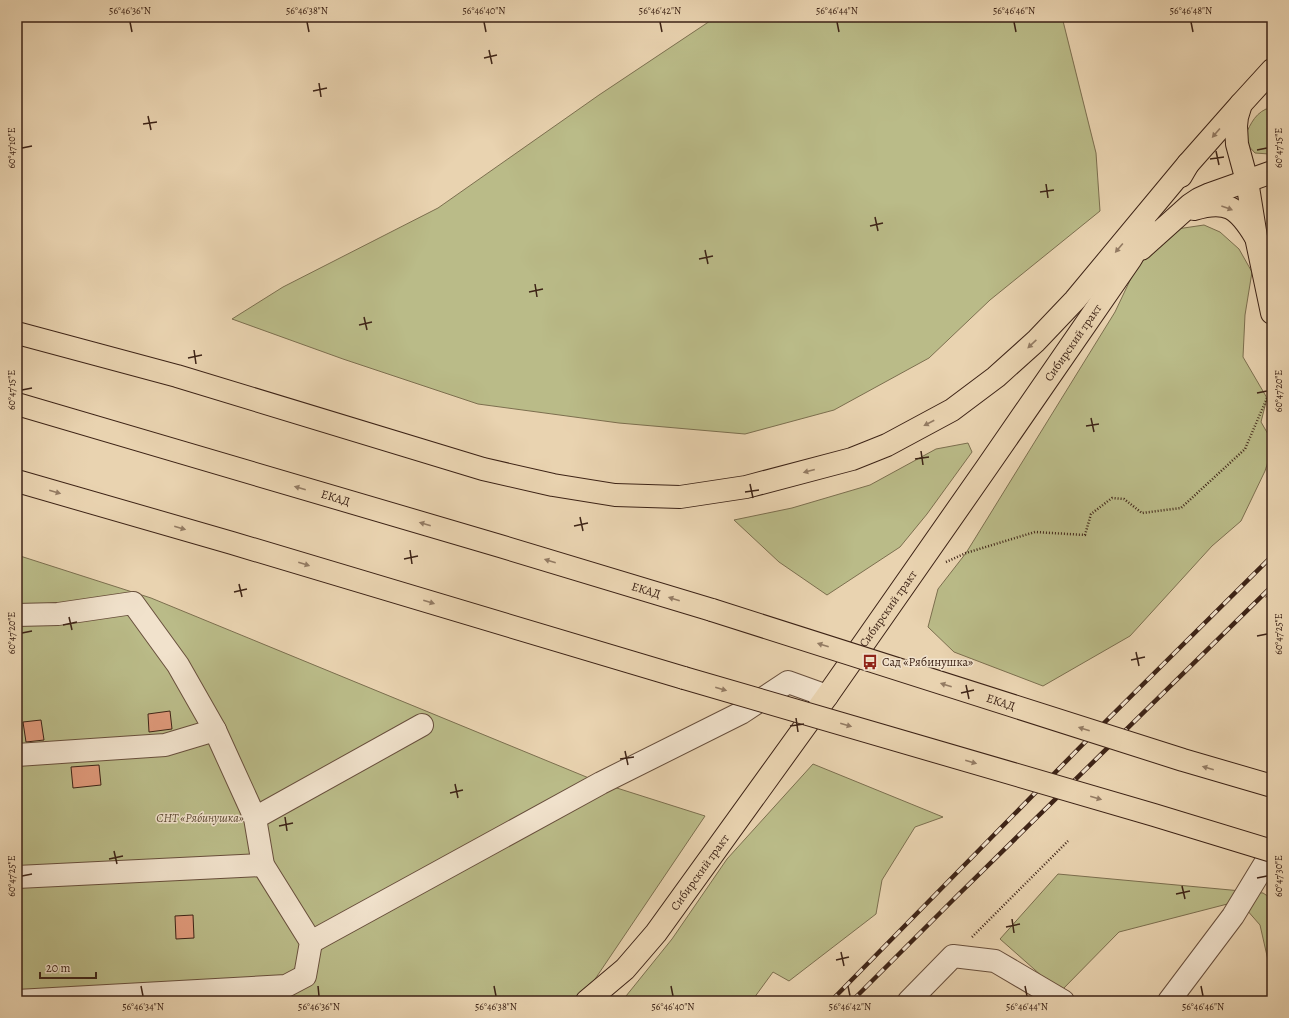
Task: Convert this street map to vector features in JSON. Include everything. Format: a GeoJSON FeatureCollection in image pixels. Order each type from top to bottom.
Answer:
{"type":"FeatureCollection","features":[{"type":"Feature","properties":{"kind":"main road","name":"Сибирский тракт"},"geometry":{"type":"LineString","coordinates":[[587,1001],[626,969],[656,933],[827,696],[987,467],[1130,260],[1188,164],[1272,70]]}},
{"type":"Feature","properties":{"kind":"main road"},"geometry":{"type":"LineString","coordinates":[[1272,87],[1262,89],[1245,99],[1237,117],[1236,126],[1237,144],[1248,181],[1256,237],[1272,312]]}},
{"type":"Feature","properties":{"kind":"main road"},"geometry":{"type":"LineString","coordinates":[[1239,153],[1245,160],[1254,166],[1272,171]]}},
{"type":"Feature","properties":{"kind":"main road"},"geometry":{"type":"LineString","coordinates":[[17,333],[177,376],[483,469],[553,485],[615,495],[680,497],[746,487],[852,459],[886,445],[952,410],[996,377],[1036,341],[1075,300],[1188,164]]}},
{"type":"Feature","properties":{"kind":"main road","name":"Сибирский тракт"},"geometry":{"type":"LineString","coordinates":[[1130,260],[1199,198],[1272,171]]}},
{"type":"Feature","properties":{"kind":"main road"},"geometry":{"type":"LineString","coordinates":[[1177,217],[1205,206],[1224,206],[1241,215],[1256,237]]}},
{"type":"Feature","properties":{"kind":"main road","name":"ЕКАД"},"geometry":{"type":"LineString","coordinates":[[17,404],[712,610],[1183,760],[1272,786]]}},
{"type":"Feature","properties":{"kind":"main road"},"geometry":{"type":"LineString","coordinates":[[17,481],[1154,815],[1272,852]]}},
{"type":"Feature","properties":{"kind":"street"},"geometry":{"type":"LineString","coordinates":[[17,615],[58,614],[132,604],[178,665],[215,730],[255,818],[263,865],[311,942],[305,976],[286,986],[17,1001]]}},
{"type":"Feature","properties":{"kind":"street"},"geometry":{"type":"LineString","coordinates":[[311,942],[601,784],[741,714],[788,682],[827,696]]}},
{"type":"Feature","properties":{"kind":"street"},"geometry":{"type":"LineString","coordinates":[[255,818],[422,725]]}},
{"type":"Feature","properties":{"kind":"street"},"geometry":{"type":"LineString","coordinates":[[17,755],[166,745],[215,730]]}},
{"type":"Feature","properties":{"kind":"street"},"geometry":{"type":"LineString","coordinates":[[1235,779],[1272,777]]}},
{"type":"Feature","properties":{"kind":"street"},"geometry":{"type":"LineString","coordinates":[[1169,1001],[1234,916],[1272,852]]}},
{"type":"Feature","properties":{"kind":"street"},"geometry":{"type":"LineString","coordinates":[[17,877],[263,865]]}},
{"type":"Feature","properties":{"kind":"street"},"geometry":{"type":"LineString","coordinates":[[909,1001],[953,956],[995,961],[1063,1001]]}},
{"type":"Feature","properties":{"kind":"path"},"geometry":{"type":"LineString","coordinates":[[939,565],[966,553],[1035,532],[1085,535],[1091,514],[1112,498],[1124,499],[1142,513],[1181,508],[1245,449],[1268,398],[1272,416]]}},
{"type":"Feature","properties":{"kind":"path"},"geometry":{"type":"LineString","coordinates":[[1264,594],[1272,602]]}},
{"type":"Feature","properties":{"kind":"path"},"geometry":{"type":"LineString","coordinates":[[953,956],[1068,841]]}},
{"type":"Feature","properties":{"kind":"green space"},"geometry":{"type":"Polygon","coordinates":[[[716,17],[1062,17],[1096,153],[1100,211],[990,300],[929,358],[834,410],[745,434],[619,423],[478,404],[343,359],[232,319],[283,287],[438,208],[599,95],[716,17]]]}},
{"type":"Feature","properties":{"kind":"green space"},"geometry":{"type":"Polygon","coordinates":[[[1266,109],[1272,109],[1272,151],[1269,154],[1255,153],[1243,140],[1249,126],[1258,115],[1266,109]]]}},
{"type":"Feature","properties":{"kind":"green space"},"geometry":{"type":"Polygon","coordinates":[[[1204,225],[1220,232],[1239,249],[1252,272],[1245,315],[1243,357],[1267,398],[1261,422],[1272,441],[1272,449],[1265,471],[1241,521],[1212,546],[1130,636],[1043,686],[954,652],[928,627],[938,589],[966,553],[1115,312],[1142,255],[1177,229],[1204,225]]]}},
{"type":"Feature","properties":{"kind":"green space"},"geometry":{"type":"Polygon","coordinates":[[[968,443],[972,452],[927,514],[900,547],[827,595],[779,562],[734,520],[792,508],[870,485],[936,449],[968,443]]]}},
{"type":"Feature","properties":{"kind":"green space","name":"СНТ «Рябинушка»"},"geometry":{"type":"Polygon","coordinates":[[[17,555],[151,598],[601,783],[705,816],[587,991],[568,1001],[17,1001],[17,555]]]}},
{"type":"Feature","properties":{"kind":"green space"},"geometry":{"type":"Polygon","coordinates":[[[813,764],[943,817],[915,827],[882,880],[876,914],[789,981],[773,972],[754,998],[755,1001],[622,1001],[672,939],[727,859],[813,764]]]}},
{"type":"Feature","properties":{"kind":"green space"},"geometry":{"type":"Polygon","coordinates":[[[1058,874],[1263,893],[1272,899],[1272,1001],[1267,1001],[1270,969],[1260,925],[1239,901],[1119,932],[1060,992],[1000,939],[1058,874]]]}},
{"type":"Feature","properties":{"kind":"building"},"geometry":{"type":"Polygon","coordinates":[[[170,711],[172,729],[149,732],[148,714],[170,711]]]}},
{"type":"Feature","properties":{"kind":"building"},"geometry":{"type":"Polygon","coordinates":[[[41,720],[44,740],[26,742],[23,722],[41,720]]]}},
{"type":"Feature","properties":{"kind":"building"},"geometry":{"type":"Polygon","coordinates":[[[99,765],[101,785],[73,788],[71,767],[99,765]]]}},
{"type":"Feature","properties":{"kind":"building"},"geometry":{"type":"Polygon","coordinates":[[[193,915],[194,938],[176,939],[175,916],[193,915]]]}},
{"type":"Feature","properties":{"kind":"railway"},"geometry":{"type":"LineString","coordinates":[[831,1001],[1091,736],[1272,556]]}},
{"type":"Feature","properties":{"kind":"railway"},"geometry":{"type":"LineString","coordinates":[[852,1001],[1272,586]]}},
{"type":"Feature","properties":{"kind":"place","name":"Сад «Рябинушка»"},"geometry":{"type":"Point","coordinates":[870,662]}}]}
